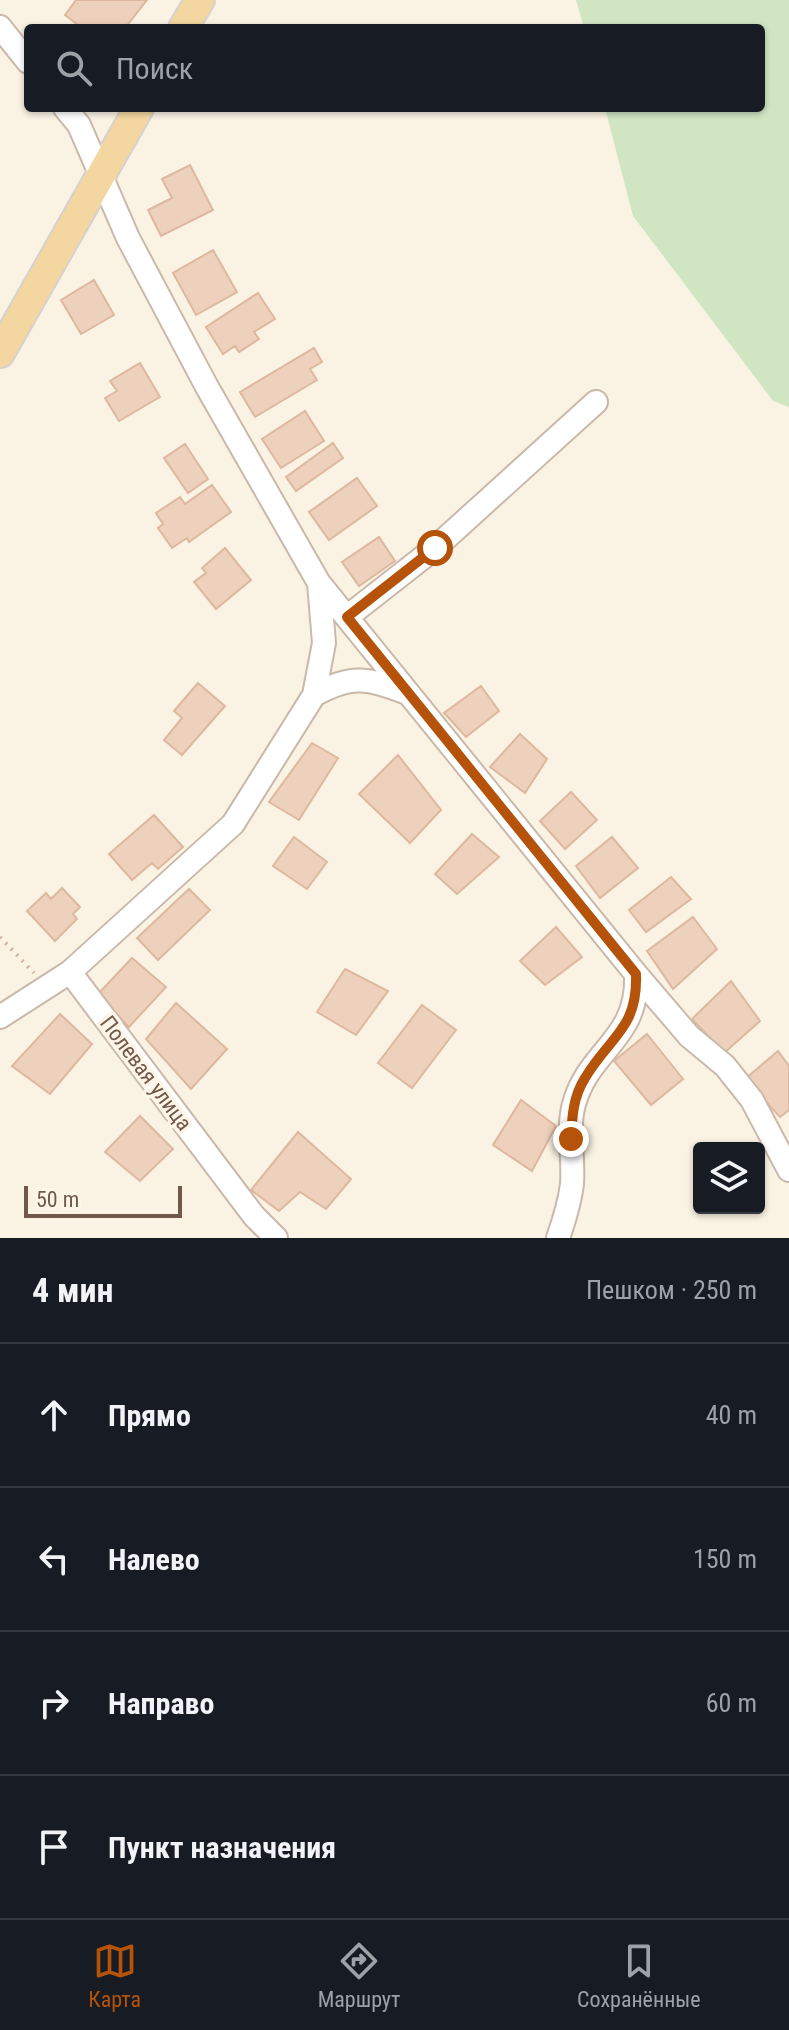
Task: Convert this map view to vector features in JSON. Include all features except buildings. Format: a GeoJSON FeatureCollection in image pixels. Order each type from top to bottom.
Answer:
{"type":"FeatureCollection","features":[{"type":"Feature","properties":{"kind":"main road"},"geometry":{"type":"LineString","coordinates":[[185,24],[200,0]]}},
{"type":"Feature","properties":{"kind":"main road"},"geometry":{"type":"LineString","coordinates":[[0,353],[137,112]]}},
{"type":"Feature","properties":{"kind":"street"},"geometry":{"type":"LineString","coordinates":[[0,27],[24,57]]}},
{"type":"Feature","properties":{"kind":"street"},"geometry":{"type":"LineString","coordinates":[[68,112],[79,125],[128,238],[207,387],[319,583],[636,974],[689,1036],[725,1066],[752,1100],[789,1170]]}},
{"type":"Feature","properties":{"kind":"street"},"geometry":{"type":"LineString","coordinates":[[347,617],[435,548],[596,402]]}},
{"type":"Feature","properties":{"kind":"street"},"geometry":{"type":"LineString","coordinates":[[0,1017],[70,972],[233,824],[314,695],[324,643],[319,583]]}},
{"type":"Feature","properties":{"kind":"street"},"geometry":{"type":"LineString","coordinates":[[314,695],[341,680],[373,680],[410,694]]}},
{"type":"Feature","properties":{"kind":"street","name":"Полевая улица"},"geometry":{"type":"LineString","coordinates":[[70,972],[254,1216],[276,1238]]}},
{"type":"Feature","properties":{"kind":"street"},"geometry":{"type":"LineString","coordinates":[[558,1238],[572,1184],[573,1105],[584,1078],[629,1020],[637,999],[636,974]]}},
{"type":"Feature","properties":{"kind":"path"},"geometry":{"type":"LineString","coordinates":[[0,937],[44,986]]}},
{"type":"Feature","properties":{"kind":"green space"},"geometry":{"type":"Polygon","coordinates":[[[576,0],[789,0],[789,407],[773,401],[633,216],[606,112],[765,112],[765,24],[583,24],[576,0]]]}},
{"type":"Feature","properties":{"kind":"route"},"geometry":{"type":"LineString","coordinates":[[435,548],[347,617],[636,974],[637,999],[629,1020],[584,1078],[573,1105],[571,1139]]}}]}
